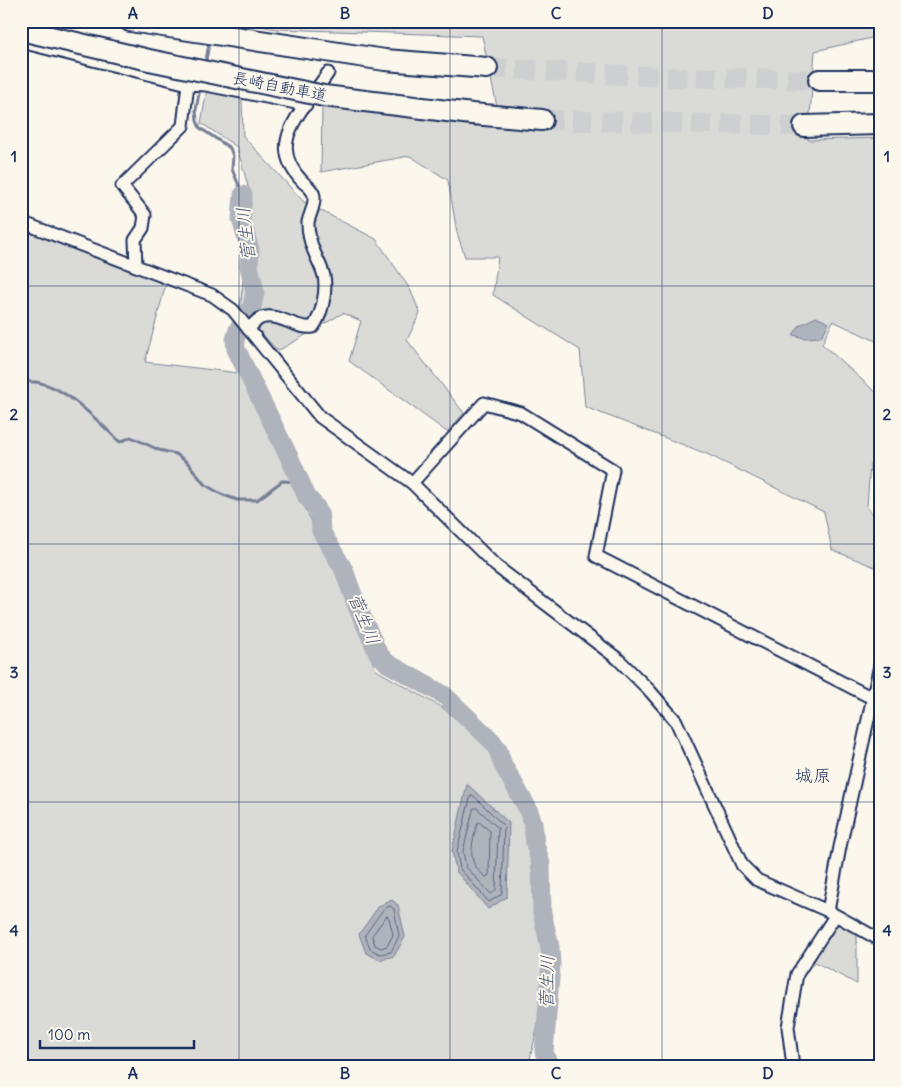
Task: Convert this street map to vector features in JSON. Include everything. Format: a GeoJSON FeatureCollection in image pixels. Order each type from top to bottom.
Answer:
{"type":"FeatureCollection","features":[{"type":"Feature","properties":{"kind":"highway"},"geometry":{"type":"LineString","coordinates":[[130,21],[385,60],[487,68]]}},
{"type":"Feature","properties":{"kind":"highway","name":"長崎自動車道"},"geometry":{"type":"LineString","coordinates":[[21,30],[315,100],[542,120]]}},
{"type":"Feature","properties":{"kind":"highway"},"geometry":{"type":"LineString","coordinates":[[819,80],[880,80]]}},
{"type":"Feature","properties":{"kind":"highway"},"geometry":{"type":"LineString","coordinates":[[804,126],[880,124]]}},
{"type":"Feature","properties":{"kind":"street"},"geometry":{"type":"LineString","coordinates":[[21,42],[188,84],[315,100]]}},
{"type":"Feature","properties":{"kind":"street"},"geometry":{"type":"LineString","coordinates":[[248,329],[260,319],[270,317],[307,328],[313,327],[318,320],[324,276],[311,246],[309,234],[308,221],[313,210],[314,196],[311,189],[292,168],[287,155],[287,141],[292,125],[315,100],[328,73]]}},
{"type":"Feature","properties":{"kind":"street"},"geometry":{"type":"LineString","coordinates":[[136,266],[135,240],[143,228],[146,215],[122,186],[183,126],[188,84]]}},
{"type":"Feature","properties":{"kind":"street"},"geometry":{"type":"LineString","coordinates":[[21,222],[212,295],[233,310],[320,417],[412,483],[496,566],[618,659],[650,691],[676,721],[742,865],[757,880],[831,913],[880,940]]}},
{"type":"Feature","properties":{"kind":"street"},"geometry":{"type":"LineString","coordinates":[[412,483],[484,403],[521,413],[614,470],[596,556],[876,701]]}},
{"type":"Feature","properties":{"kind":"street"},"geometry":{"type":"LineString","coordinates":[[793,1066],[788,1027],[796,974],[831,913],[840,847],[876,701],[880,665]]}},
{"type":"Feature","properties":{"kind":"shaded area"},"geometry":{"type":"Polygon","coordinates":[[[233,21],[880,21],[880,36],[815,51],[808,140],[880,138],[880,343],[833,321],[822,344],[880,396],[880,463],[870,464],[867,507],[880,522],[880,569],[832,550],[824,512],[707,454],[585,407],[580,350],[493,295],[498,257],[465,257],[457,233],[448,180],[410,156],[321,172],[322,105],[501,126],[482,36],[276,29],[233,21]]]}},
{"type":"Feature","properties":{"kind":"shaded area"},"geometry":{"type":"Polygon","coordinates":[[[207,89],[242,98],[243,136],[304,202],[376,239],[410,289],[420,313],[407,340],[464,413],[447,432],[349,361],[361,321],[343,313],[278,351],[240,310],[251,197],[237,147],[201,123],[207,89]]]}},
{"type":"Feature","properties":{"kind":"shaded area"},"geometry":{"type":"Polygon","coordinates":[[[21,227],[166,284],[145,362],[239,373],[333,565],[376,670],[443,708],[484,743],[527,823],[546,991],[529,1063],[531,1066],[21,1066],[21,227]]]}},
{"type":"Feature","properties":{"kind":"shaded area"},"geometry":{"type":"Polygon","coordinates":[[[836,921],[857,934],[857,984],[811,960],[836,921]]]}},
{"type":"Feature","properties":{"kind":"water"},"geometry":{"type":"Polygon","coordinates":[[[816,317],[829,323],[821,337],[804,338],[793,335],[800,325],[816,317]]]}},
{"type":"Feature","properties":{"kind":"water"},"geometry":{"type":"Polygon","coordinates":[[[467,784],[509,823],[507,897],[488,909],[456,871],[452,851],[467,784]]]}},
{"type":"Feature","properties":{"kind":"water"},"geometry":{"type":"Polygon","coordinates":[[[392,900],[398,905],[405,937],[394,956],[380,960],[366,953],[359,934],[379,906],[392,900]]]}},
{"type":"Feature","properties":{"kind":"waterway"},"geometry":{"type":"LineString","coordinates":[[205,65],[210,39]]}},
{"type":"Feature","properties":{"kind":"waterway"},"geometry":{"type":"LineString","coordinates":[[200,88],[196,110],[197,121],[200,128],[230,148],[233,156],[232,169],[243,195]]}},
{"type":"Feature","properties":{"kind":"waterway","name":"菅生川"},"geometry":{"type":"LineString","coordinates":[[243,195],[241,219],[250,250],[249,266],[255,292],[252,307],[238,330],[235,340],[236,349],[307,497],[316,507],[320,516],[321,531],[344,570],[356,604],[378,653],[387,663],[444,695],[492,741],[498,750],[503,765],[528,809],[533,823],[535,844],[541,864],[542,913],[550,947],[551,965],[544,1052],[550,1066]]}},
{"type":"Feature","properties":{"kind":"waterway"},"geometry":{"type":"LineString","coordinates":[[21,383],[34,382],[48,385],[61,392],[88,411],[120,442],[131,437],[159,450],[176,454],[188,463],[204,484],[221,494],[237,500],[257,500],[282,481],[300,482]]}},
{"type":"Feature","properties":{"kind":"tunnel"},"geometry":{"type":"LineString","coordinates":[[487,68],[668,77],[819,80]]}},
{"type":"Feature","properties":{"kind":"tunnel"},"geometry":{"type":"LineString","coordinates":[[542,120],[804,126]]}},
{"type":"Feature","properties":{"kind":"district","name":"城原"},"geometry":{"type":"Point","coordinates":[813,776]}}]}
